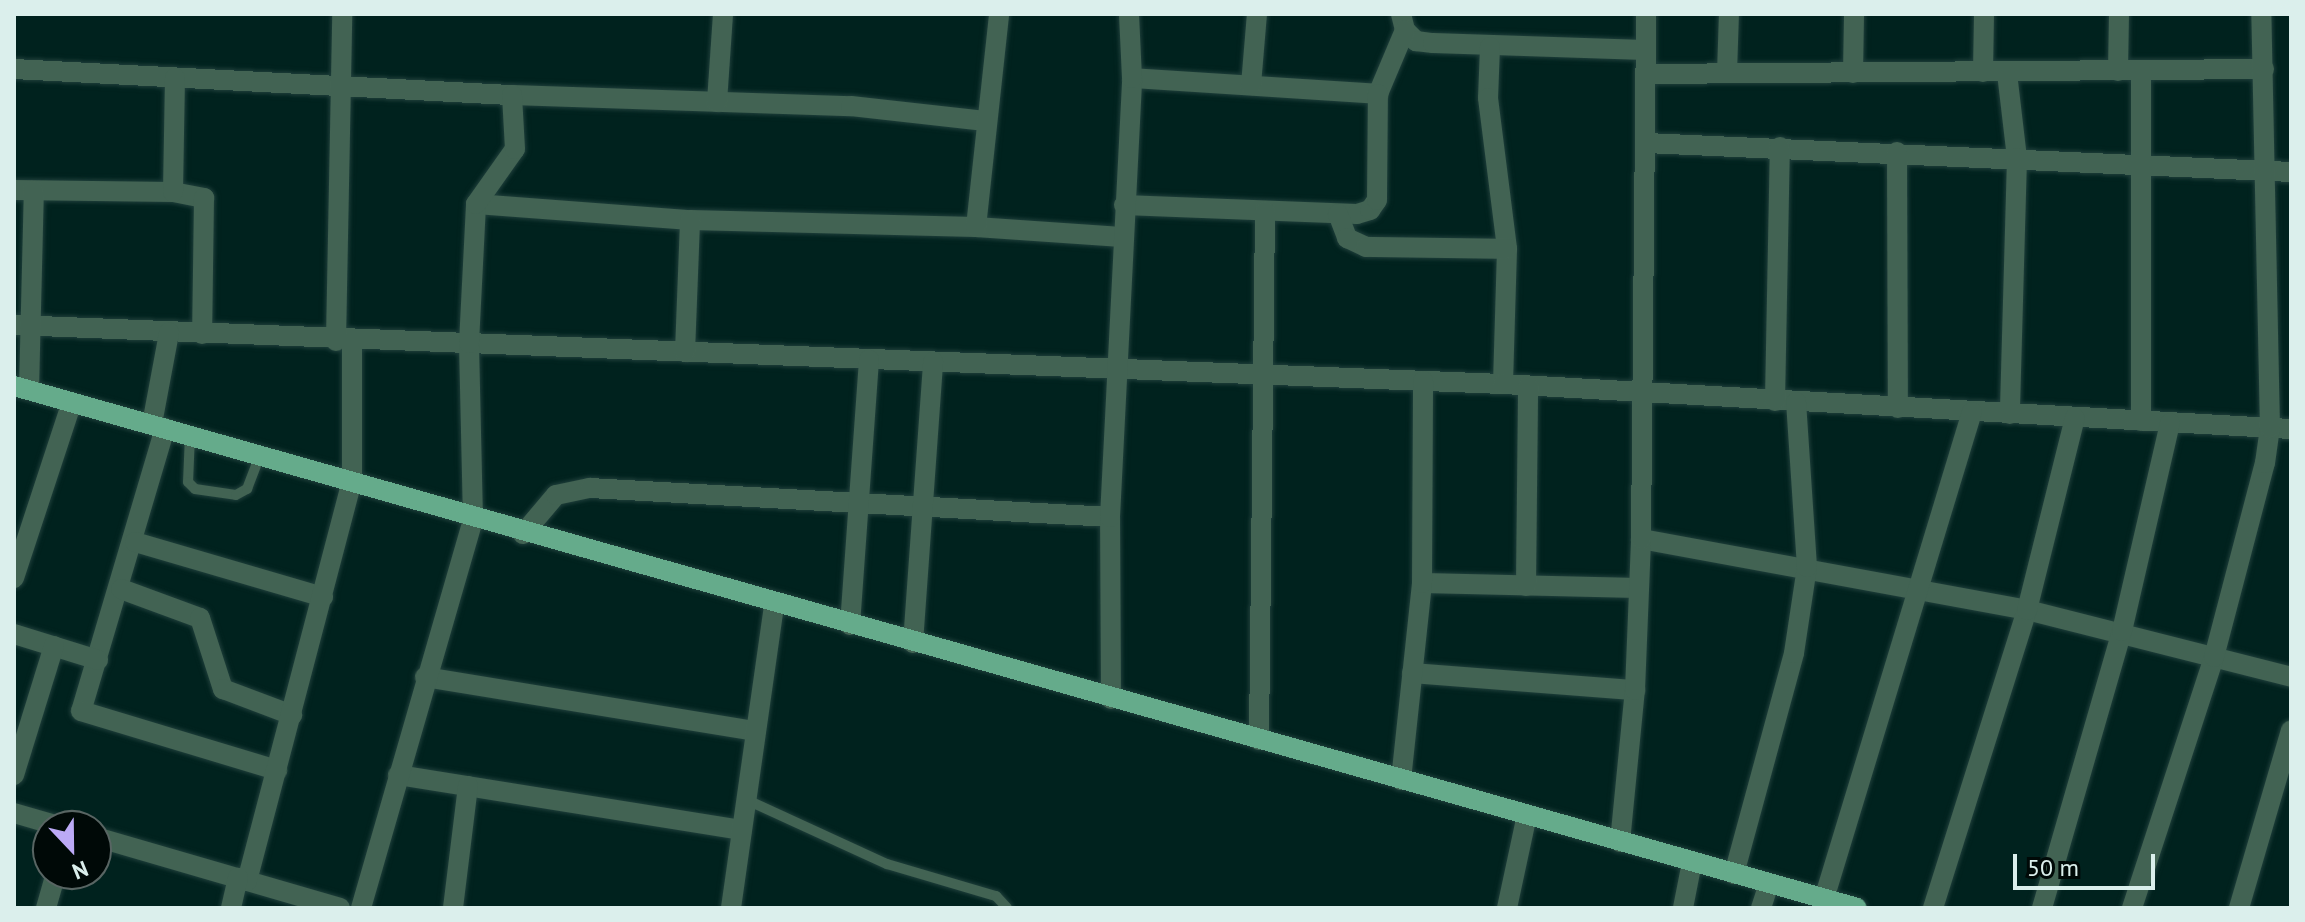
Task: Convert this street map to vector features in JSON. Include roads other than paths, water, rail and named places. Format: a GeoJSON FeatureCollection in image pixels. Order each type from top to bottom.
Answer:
{"type":"FeatureCollection","features":[{"type":"Feature","properties":{"kind":"main road"},"geometry":{"type":"LineString","coordinates":[[22,388],[352,481],[473,520],[1857,908]]}},
{"type":"Feature","properties":{"kind":"street"},"geometry":{"type":"LineString","coordinates":[[231,908],[243,880],[277,770],[352,481],[344,341],[342,14]]}},
{"type":"Feature","properties":{"kind":"street"},"geometry":{"type":"LineString","coordinates":[[717,102],[723,14]]}},
{"type":"Feature","properties":{"kind":"street"},"geometry":{"type":"LineString","coordinates":[[976,227],[985,121],[999,14]]}},
{"type":"Feature","properties":{"kind":"street"},"geometry":{"type":"LineString","coordinates":[[1111,699],[1110,517],[1120,370],[1122,237],[1132,78],[1129,14]]}},
{"type":"Feature","properties":{"kind":"street"},"geometry":{"type":"LineString","coordinates":[[1251,85],[1257,14]]}},
{"type":"Feature","properties":{"kind":"street"},"geometry":{"type":"LineString","coordinates":[[1620,842],[1635,690],[1641,539],[1646,14]]}},
{"type":"Feature","properties":{"kind":"street"},"geometry":{"type":"LineString","coordinates":[[1727,73],[1729,14]]}},
{"type":"Feature","properties":{"kind":"street"},"geometry":{"type":"LineString","coordinates":[[1853,73],[1854,14]]}},
{"type":"Feature","properties":{"kind":"street"},"geometry":{"type":"LineString","coordinates":[[1983,72],[1984,14]]}},
{"type":"Feature","properties":{"kind":"street"},"geometry":{"type":"LineString","coordinates":[[2118,71],[2119,14]]}},
{"type":"Feature","properties":{"kind":"street"},"geometry":{"type":"LineString","coordinates":[[2132,908],[2214,657],[2270,428],[2267,171],[2261,14]]}},
{"type":"Feature","properties":{"kind":"street"},"geometry":{"type":"LineString","coordinates":[[1124,205],[1338,214],[1370,210],[1377,200],[1378,94],[1403,22]]}},
{"type":"Feature","properties":{"kind":"street"},"geometry":{"type":"LineString","coordinates":[[1403,22],[1416,41],[1490,47],[1645,50]]}},
{"type":"Feature","properties":{"kind":"street"},"geometry":{"type":"LineString","coordinates":[[1490,47],[1488,98],[1507,249],[1503,384]]}},
{"type":"Feature","properties":{"kind":"street"},"geometry":{"type":"LineString","coordinates":[[14,69],[512,95],[851,106],[985,121]]}},
{"type":"Feature","properties":{"kind":"street"},"geometry":{"type":"LineString","coordinates":[[1645,74],[2264,69]]}},
{"type":"Feature","properties":{"kind":"street"},"geometry":{"type":"LineString","coordinates":[[2141,72],[2141,421]]}},
{"type":"Feature","properties":{"kind":"street"},"geometry":{"type":"LineString","coordinates":[[2007,73],[2017,158],[2010,414]]}},
{"type":"Feature","properties":{"kind":"street"},"geometry":{"type":"LineString","coordinates":[[173,192],[175,78]]}},
{"type":"Feature","properties":{"kind":"street"},"geometry":{"type":"LineString","coordinates":[[1132,78],[1378,94]]}},
{"type":"Feature","properties":{"kind":"street"},"geometry":{"type":"LineString","coordinates":[[361,908],[425,677],[473,520],[469,343],[476,204],[515,149],[512,95]]}},
{"type":"Feature","properties":{"kind":"street"},"geometry":{"type":"LineString","coordinates":[[1646,143],[2291,172]]}},
{"type":"Feature","properties":{"kind":"street"},"geometry":{"type":"LineString","coordinates":[[1775,401],[1780,147]]}},
{"type":"Feature","properties":{"kind":"street"},"geometry":{"type":"LineString","coordinates":[[1897,152],[1898,408]]}},
{"type":"Feature","properties":{"kind":"street"},"geometry":{"type":"LineString","coordinates":[[22,388],[24,190],[173,192],[205,202],[202,334]]}},
{"type":"Feature","properties":{"kind":"street"},"geometry":{"type":"LineString","coordinates":[[476,204],[690,220],[976,227],[1122,237]]}},
{"type":"Feature","properties":{"kind":"street"},"geometry":{"type":"LineString","coordinates":[[1259,740],[1265,211]]}},
{"type":"Feature","properties":{"kind":"street"},"geometry":{"type":"LineString","coordinates":[[1338,214],[1347,238],[1366,247],[1507,249]]}},
{"type":"Feature","properties":{"kind":"street"},"geometry":{"type":"LineString","coordinates":[[685,352],[690,220]]}},
{"type":"Feature","properties":{"kind":"street"},"geometry":{"type":"LineString","coordinates":[[24,326],[344,341],[469,343],[1503,384],[2291,429]]}},
{"type":"Feature","properties":{"kind":"street"},"geometry":{"type":"LineString","coordinates":[[169,333],[159,426],[135,542],[81,711],[277,770]]}},
{"type":"Feature","properties":{"kind":"street"},"geometry":{"type":"LineString","coordinates":[[850,625],[869,360]]}},
{"type":"Feature","properties":{"kind":"street"},"geometry":{"type":"LineString","coordinates":[[913,643],[933,362]]}},
{"type":"Feature","properties":{"kind":"street"},"geometry":{"type":"LineString","coordinates":[[1401,780],[1422,583],[1423,381]]}},
{"type":"Feature","properties":{"kind":"street"},"geometry":{"type":"LineString","coordinates":[[1526,586],[1528,386]]}},
{"type":"Feature","properties":{"kind":"street"},"geometry":{"type":"LineString","coordinates":[[14,578],[21,533],[72,402]]}},
{"type":"Feature","properties":{"kind":"street"},"geometry":{"type":"LineString","coordinates":[[1734,874],[1794,653],[1807,567],[1796,402]]}},
{"type":"Feature","properties":{"kind":"street"},"geometry":{"type":"LineString","coordinates":[[1824,899],[1922,588],[1972,412]]}},
{"type":"Feature","properties":{"kind":"street"},"geometry":{"type":"LineString","coordinates":[[1933,908],[2027,610],[2075,418]]}},
{"type":"Feature","properties":{"kind":"street"},"geometry":{"type":"LineString","coordinates":[[2042,908],[2122,631],[2170,423]]}},
{"type":"Feature","properties":{"kind":"street"},"geometry":{"type":"LineString","coordinates":[[523,534],[556,495],[590,488],[1110,517]]}},
{"type":"Feature","properties":{"kind":"street"},"geometry":{"type":"LineString","coordinates":[[1641,539],[1922,588],[2027,610],[2122,631],[2291,677]]}},
{"type":"Feature","properties":{"kind":"street"},"geometry":{"type":"LineString","coordinates":[[135,542],[323,597]]}},
{"type":"Feature","properties":{"kind":"street"},"geometry":{"type":"LineString","coordinates":[[1422,583],[1639,588]]}},
{"type":"Feature","properties":{"kind":"street"},"geometry":{"type":"LineString","coordinates":[[121,589],[200,618],[223,689],[292,715]]}},
{"type":"Feature","properties":{"kind":"street"},"geometry":{"type":"LineString","coordinates":[[731,908],[774,604]]}},
{"type":"Feature","properties":{"kind":"street"},"geometry":{"type":"LineString","coordinates":[[14,634],[98,660]]}},
{"type":"Feature","properties":{"kind":"street"},"geometry":{"type":"LineString","coordinates":[[14,775],[54,646]]}},
{"type":"Feature","properties":{"kind":"street"},"geometry":{"type":"LineString","coordinates":[[1412,673],[1635,690]]}},
{"type":"Feature","properties":{"kind":"street"},"geometry":{"type":"LineString","coordinates":[[425,677],[756,731]]}},
{"type":"Feature","properties":{"kind":"street"},"geometry":{"type":"LineString","coordinates":[[2239,908],[2291,730]]}},
{"type":"Feature","properties":{"kind":"street"},"geometry":{"type":"LineString","coordinates":[[398,775],[742,830]]}},
{"type":"Feature","properties":{"kind":"street"},"geometry":{"type":"LineString","coordinates":[[453,908],[468,786]]}},
{"type":"Feature","properties":{"kind":"street"},"geometry":{"type":"LineString","coordinates":[[1507,908],[1527,815]]}},
{"type":"Feature","properties":{"kind":"street"},"geometry":{"type":"LineString","coordinates":[[112,842],[340,908]]}},
{"type":"Feature","properties":{"kind":"street"},"geometry":{"type":"LineString","coordinates":[[1683,908],[1692,862]]}},
{"type":"Feature","properties":{"kind":"street"},"geometry":{"type":"LineString","coordinates":[[1761,908],[1769,884]]}},
{"type":"Feature","properties":{"kind":"lane"},"geometry":{"type":"LineString","coordinates":[[190,435],[188,482],[195,489],[236,495],[247,489],[260,455]]}},
{"type":"Feature","properties":{"kind":"lane"},"geometry":{"type":"LineString","coordinates":[[747,800],[887,864],[996,896],[1007,908]]}}]}
